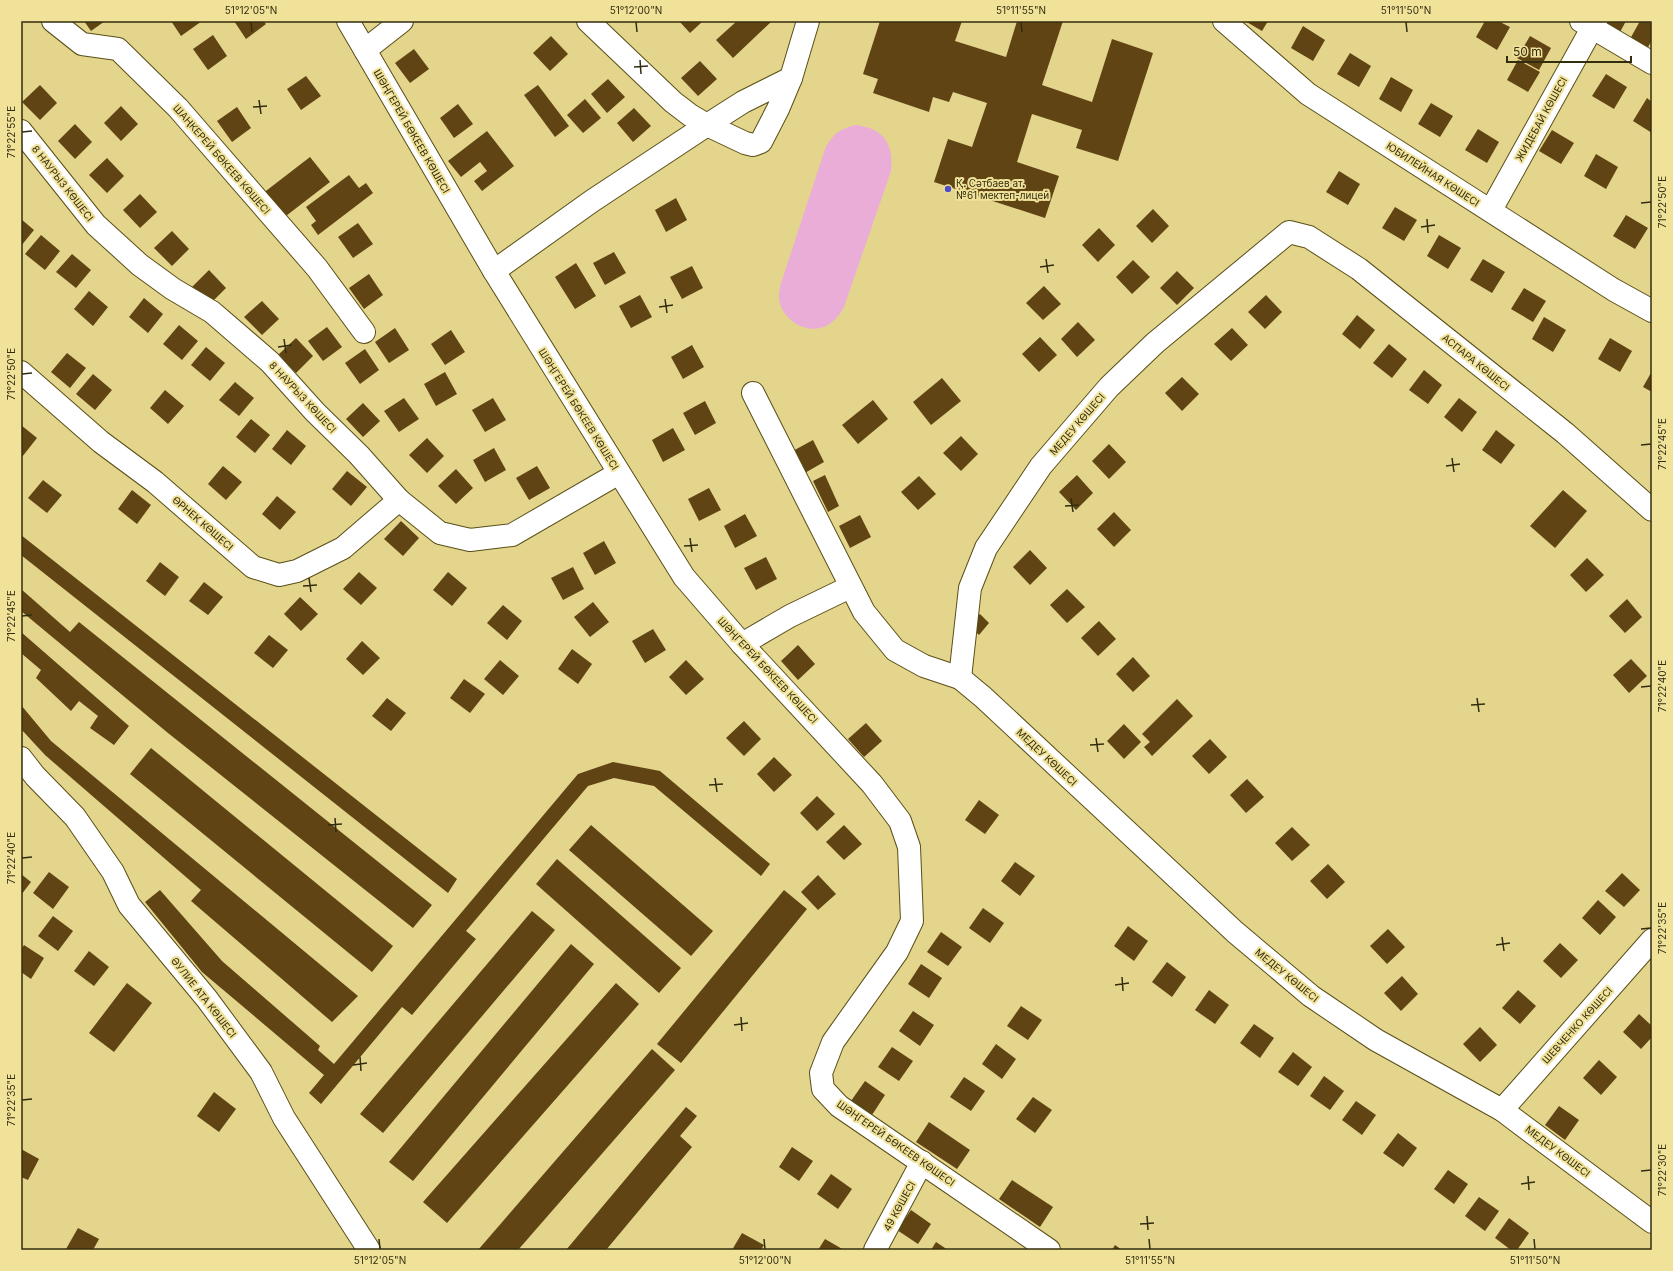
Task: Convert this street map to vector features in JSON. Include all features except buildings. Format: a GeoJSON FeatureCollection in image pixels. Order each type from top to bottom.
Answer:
{"type":"FeatureCollection","features":[{"type":"Feature","properties":{"kind":"street","name":"ШАҢКЕРЕЙ БӨКЕЕВ КӨШЕСІ"},"geometry":{"type":"LineString","coordinates":[[53,21],[82,44],[118,50],[178,108],[317,268],[364,332]]}},
{"type":"Feature","properties":{"kind":"street","name":"ШӘҢГЕРЕЙ БӨКЕЕВ КӨШЕСІ"},"geometry":{"type":"LineString","coordinates":[[348,21],[494,271],[684,577],[742,644],[872,784],[900,821],[909,847],[912,921],[897,952],[833,1042],[821,1073],[822,1089],[839,1106],[1049,1250]]}},
{"type":"Feature","properties":{"kind":"street"},"geometry":{"type":"LineString","coordinates":[[365,50],[402,21]]}},
{"type":"Feature","properties":{"kind":"street"},"geometry":{"type":"LineString","coordinates":[[588,21],[673,102],[690,115],[745,143],[754,145],[761,142],[778,109],[790,78],[808,21]]}},
{"type":"Feature","properties":{"kind":"street","name":"ЮБИЛЕЙНАЯ КӨШЕСІ"},"geometry":{"type":"LineString","coordinates":[[1224,21],[1308,94],[1614,290],[1652,311]]}},
{"type":"Feature","properties":{"kind":"street","name":"ЖИДЕБАЙ КӨШЕСІ"},"geometry":{"type":"LineString","coordinates":[[1490,210],[1590,23],[1652,63]]}},
{"type":"Feature","properties":{"kind":"street"},"geometry":{"type":"LineString","coordinates":[[494,271],[592,201],[707,125],[743,102],[790,78]]}},
{"type":"Feature","properties":{"kind":"street","name":"8 НАУРЫЗ КӨШЕСІ"},"geometry":{"type":"LineString","coordinates":[[21,131],[96,225],[140,265],[173,289],[212,312],[270,362],[400,500],[440,533],[470,540],[512,535],[619,473]]}},
{"type":"Feature","properties":{"kind":"street","name":"АСПАРА КӨШЕСІ"},"geometry":{"type":"LineString","coordinates":[[1289,232],[1309,237],[1359,269],[1565,433],[1652,510]]}},
{"type":"Feature","properties":{"kind":"street","name":"МЕДЕУ КӨШЕСІ"},"geometry":{"type":"LineString","coordinates":[[960,678],[970,588],[986,548],[1042,466],[1109,387],[1155,343],[1289,232]]}},
{"type":"Feature","properties":{"kind":"street","name":"ӨРНЕК КӨШЕСІ"},"geometry":{"type":"LineString","coordinates":[[21,372],[101,442],[155,482],[254,567],[279,575],[297,571],[343,548],[400,500]]}},
{"type":"Feature","properties":{"kind":"street","name":"МЕДЕУ КӨШЕСІ"},"geometry":{"type":"LineString","coordinates":[[753,393],[850,587],[864,612],[895,650],[924,666],[960,678],[989,703],[1235,932],[1311,996],[1376,1040],[1502,1110],[1652,1222]]}},
{"type":"Feature","properties":{"kind":"street"},"geometry":{"type":"LineString","coordinates":[[742,644],[790,616],[850,587]]}},
{"type":"Feature","properties":{"kind":"street","name":"ӘУЛИЕ АТА КӨШЕСІ"},"geometry":{"type":"LineString","coordinates":[[21,758],[35,776],[75,817],[113,872],[129,905],[207,999],[261,1072],[284,1118],[369,1250]]}},
{"type":"Feature","properties":{"kind":"street","name":"ШЕВЧЕНКО КӨШЕСІ"},"geometry":{"type":"LineString","coordinates":[[1502,1110],[1652,940]]}},
{"type":"Feature","properties":{"kind":"street","name":"49 КӨШЕСІ"},"geometry":{"type":"LineString","coordinates":[[875,1250],[922,1162]]}},
{"type":"Feature","properties":{"kind":"shaded area"},"geometry":{"type":"Polygon","coordinates":[[[855,125],[873,130],[885,139],[891,152],[891,171],[844,307],[838,317],[828,325],[811,329],[795,323],[783,311],[780,303],[779,290],[825,149],[837,133],[855,125]]]}},
{"type":"Feature","properties":{"kind":"place","name":"Қ. Сәтбаев ат. №61 мектеп-лицей"},"geometry":{"type":"Point","coordinates":[948,189]}}]}
